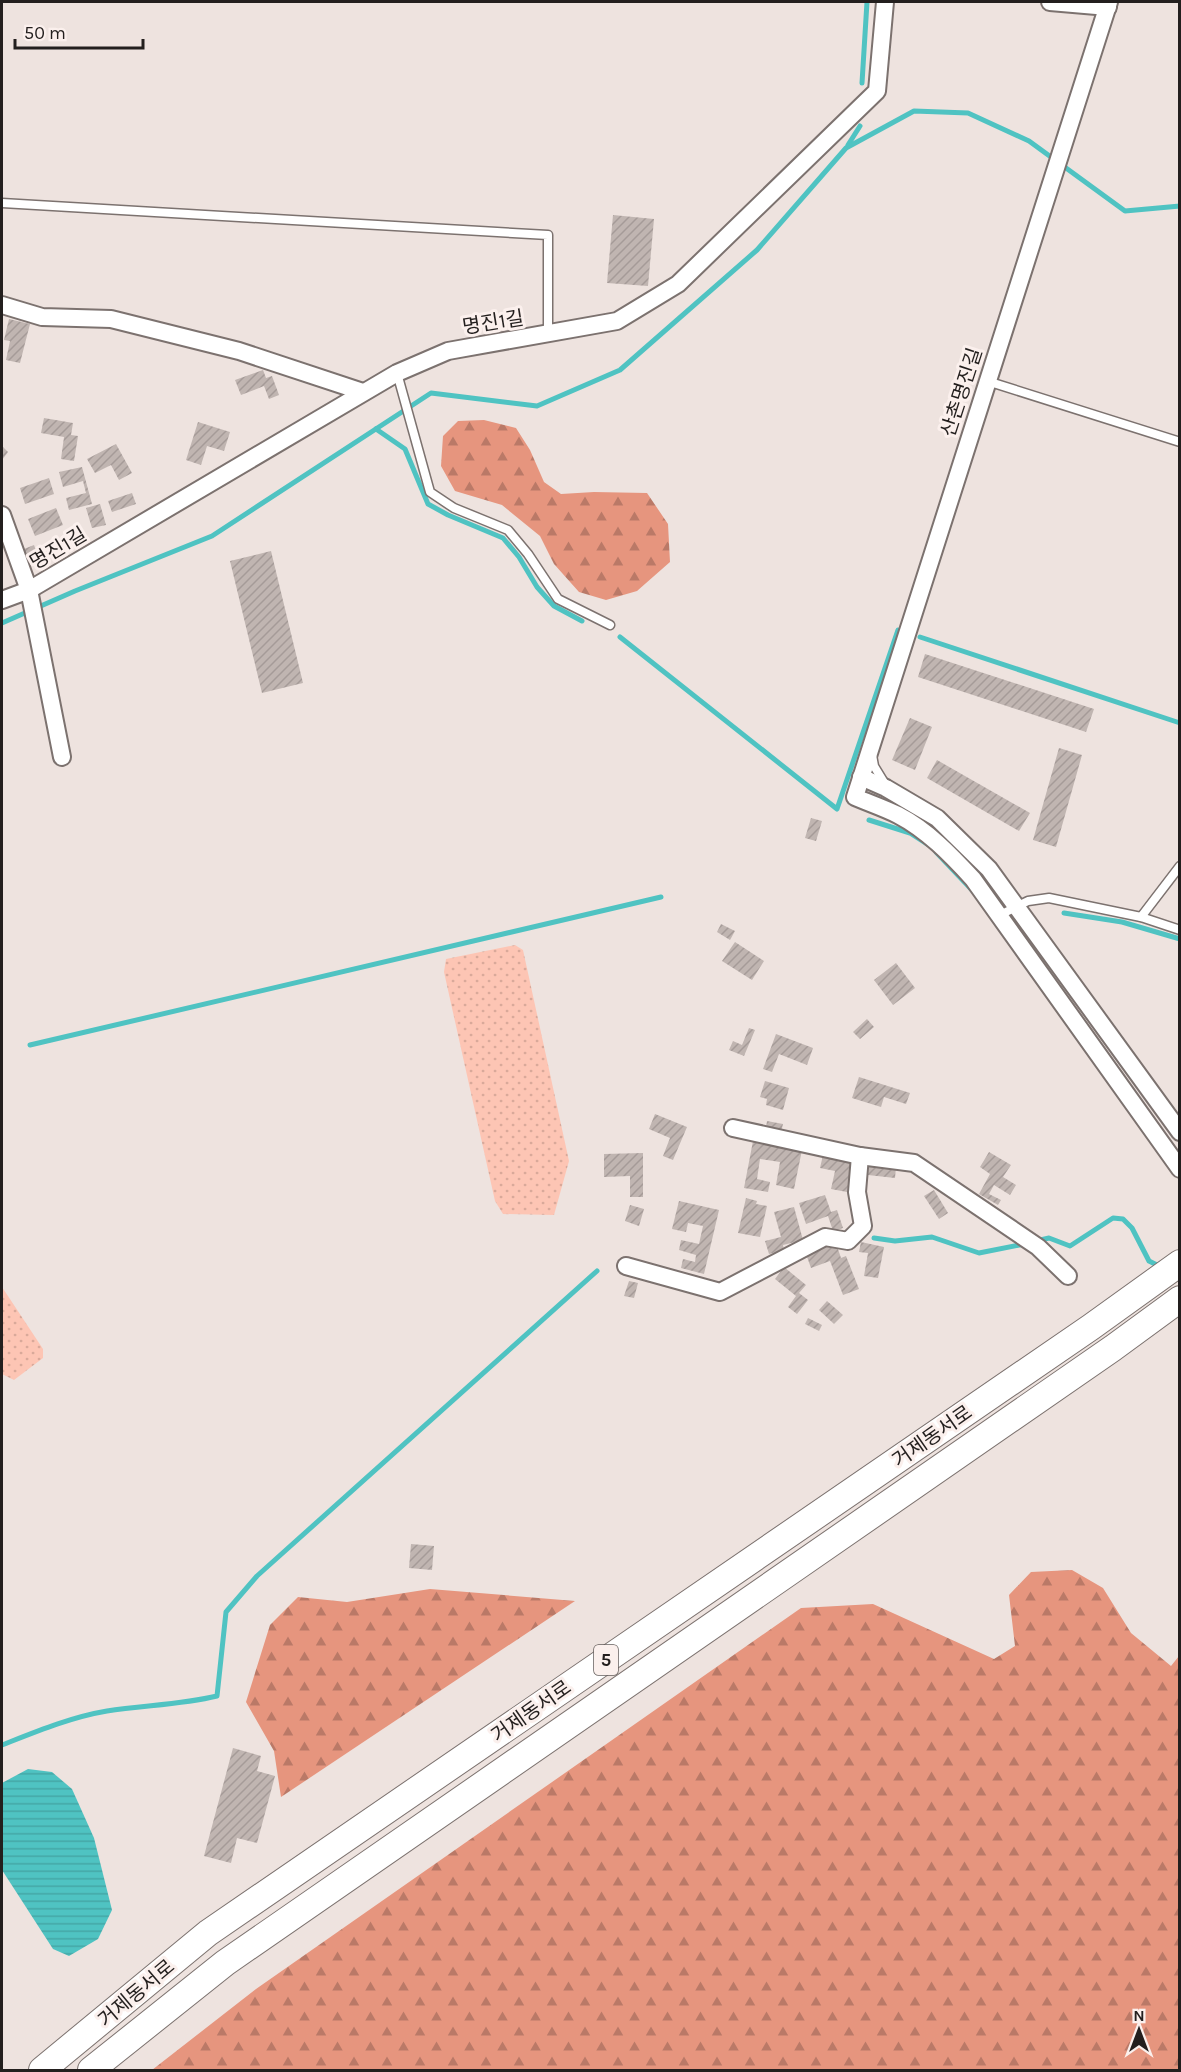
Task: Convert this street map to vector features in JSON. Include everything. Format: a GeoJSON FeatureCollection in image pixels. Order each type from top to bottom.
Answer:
{"type":"FeatureCollection","features":[{"type":"Feature","properties":{"kind":"main road","name":"거제동서로"},"geometry":{"type":"LineString","coordinates":[[42,2070],[208,1933],[1081,1333],[1178,1263]]}},
{"type":"Feature","properties":{"kind":"main road","name":"거제동서로"},"geometry":{"type":"LineString","coordinates":[[91,2070],[225,1963],[1096,1359],[1179,1299]]}},
{"type":"Feature","properties":{"kind":"street","name":"명진1길"},"geometry":{"type":"LineString","coordinates":[[2,600],[29,590],[397,373],[448,351],[617,321],[678,284],[877,92],[885,2]]}},
{"type":"Feature","properties":{"kind":"street"},"geometry":{"type":"LineString","coordinates":[[1050,2],[1108,4]]}},
{"type":"Feature","properties":{"kind":"street","name":"산촌명진길"},"geometry":{"type":"LineString","coordinates":[[998,916],[973,879],[955,859],[919,828],[898,815],[855,797],[1108,4]]}},
{"type":"Feature","properties":{"kind":"street"},"geometry":{"type":"LineString","coordinates":[[2,305],[42,318],[111,319],[238,351],[363,392]]}},
{"type":"Feature","properties":{"kind":"street"},"geometry":{"type":"LineString","coordinates":[[2,515],[29,590],[63,757]]}},
{"type":"Feature","properties":{"kind":"street"},"geometry":{"type":"LineString","coordinates":[[861,777],[888,789],[937,818],[989,869],[1179,1132]]}},
{"type":"Feature","properties":{"kind":"street"},"geometry":{"type":"LineString","coordinates":[[998,916],[1179,1169]]}},
{"type":"Feature","properties":{"kind":"street"},"geometry":{"type":"LineString","coordinates":[[733,1128],[860,1156],[914,1163],[1038,1247],[1068,1276]]}},
{"type":"Feature","properties":{"kind":"street"},"geometry":{"type":"LineString","coordinates":[[626,1266],[720,1292],[825,1237],[848,1241],[863,1226],[857,1192],[860,1156]]}},
{"type":"Feature","properties":{"kind":"lane"},"geometry":{"type":"LineString","coordinates":[[2,203],[548,235],[548,334]]}},
{"type":"Feature","properties":{"kind":"lane"},"geometry":{"type":"LineString","coordinates":[[397,373],[430,492],[454,508],[508,530],[528,554],[558,599],[610,625]]}},
{"type":"Feature","properties":{"kind":"lane"},"geometry":{"type":"LineString","coordinates":[[987,381],[1179,442]]}},
{"type":"Feature","properties":{"kind":"lane"},"geometry":{"type":"LineString","coordinates":[[872,741],[874,766],[888,789]]}},
{"type":"Feature","properties":{"kind":"lane"},"geometry":{"type":"LineString","coordinates":[[1141,917],[1179,866]]}},
{"type":"Feature","properties":{"kind":"lane"},"geometry":{"type":"LineString","coordinates":[[998,916],[1037,898],[1049,898],[1141,917],[1179,930]]}},
{"type":"Feature","properties":{"kind":"shaded area"},"geometry":{"type":"Polygon","coordinates":[[[515,945],[523,950],[569,1161],[554,1215],[503,1214],[495,1201],[444,972],[446,959],[515,945]]]}},
{"type":"Feature","properties":{"kind":"shaded area"},"geometry":{"type":"Polygon","coordinates":[[[2,1287],[43,1349],[43,1358],[14,1380],[2,1374],[2,1287]]]}},
{"type":"Feature","properties":{"kind":"green space"},"geometry":{"type":"Polygon","coordinates":[[[484,420],[516,428],[530,450],[544,482],[561,494],[647,493],[668,524],[670,562],[637,591],[606,600],[579,592],[554,564],[540,536],[502,505],[455,491],[441,466],[443,436],[458,421],[484,420]]]}},
{"type":"Feature","properties":{"kind":"green space"},"geometry":{"type":"Polygon","coordinates":[[[1072,1570],[1103,1588],[1131,1633],[1171,1666],[1179,1656],[1179,2070],[152,2070],[256,1989],[801,1608],[873,1604],[994,1659],[1015,1646],[1009,1595],[1031,1572],[1072,1570]]]}},
{"type":"Feature","properties":{"kind":"green space"},"geometry":{"type":"Polygon","coordinates":[[[430,1589],[575,1601],[281,1797],[274,1751],[246,1702],[270,1625],[298,1597],[347,1602],[430,1589]]]}},
{"type":"Feature","properties":{"kind":"water"},"geometry":{"type":"Polygon","coordinates":[[[28,1769],[52,1772],[72,1789],[94,1838],[112,1910],[98,1939],[69,1956],[53,1949],[2,1870],[2,1783],[28,1769]]]}},
{"type":"Feature","properties":{"kind":"building"},"geometry":{"type":"Polygon","coordinates":[[[613,215],[654,219],[648,286],[607,283],[613,215]]]}},
{"type":"Feature","properties":{"kind":"building"},"geometry":{"type":"Polygon","coordinates":[[[9,319],[30,324],[20,363],[6,360],[10,341],[4,340],[9,319]]]}},
{"type":"Feature","properties":{"kind":"building"},"geometry":{"type":"Polygon","coordinates":[[[263,370],[266,378],[272,376],[279,395],[269,399],[264,386],[241,395],[235,380],[263,370]]]}},
{"type":"Feature","properties":{"kind":"building"},"geometry":{"type":"Polygon","coordinates":[[[44,418],[73,423],[71,435],[78,436],[74,461],[61,459],[64,437],[41,433],[44,418]]]}},
{"type":"Feature","properties":{"kind":"building"},"geometry":{"type":"Polygon","coordinates":[[[198,422],[230,432],[224,451],[207,446],[201,465],[186,460],[198,422]]]}},
{"type":"Feature","properties":{"kind":"building"},"geometry":{"type":"Polygon","coordinates":[[[116,444],[132,473],[119,480],[111,465],[95,473],[87,459],[116,444]]]}},
{"type":"Feature","properties":{"kind":"building"},"geometry":{"type":"Polygon","coordinates":[[[2,446],[8,452],[2,460],[2,446]]]}},
{"type":"Feature","properties":{"kind":"building"},"geometry":{"type":"Polygon","coordinates":[[[82,467],[92,504],[69,510],[66,498],[86,493],[83,481],[63,487],[59,472],[82,467]]]}},
{"type":"Feature","properties":{"kind":"building"},"geometry":{"type":"Polygon","coordinates":[[[49,478],[54,494],[25,504],[20,488],[49,478]]]}},
{"type":"Feature","properties":{"kind":"building"},"geometry":{"type":"Polygon","coordinates":[[[132,493],[136,504],[112,512],[108,501],[132,493]]]}},
{"type":"Feature","properties":{"kind":"building"},"geometry":{"type":"Polygon","coordinates":[[[100,504],[106,525],[92,528],[86,508],[100,504]]]}},
{"type":"Feature","properties":{"kind":"building"},"geometry":{"type":"Polygon","coordinates":[[[56,508],[63,525],[35,536],[28,519],[56,508]]]}},
{"type":"Feature","properties":{"kind":"building"},"geometry":{"type":"Polygon","coordinates":[[[79,530],[85,543],[79,546],[73,533],[79,530]]]}},
{"type":"Feature","properties":{"kind":"building"},"geometry":{"type":"Polygon","coordinates":[[[34,545],[39,559],[28,563],[24,549],[34,545]]]}},
{"type":"Feature","properties":{"kind":"building"},"geometry":{"type":"Polygon","coordinates":[[[271,551],[303,683],[262,693],[230,561],[271,551]]]}},
{"type":"Feature","properties":{"kind":"building"},"geometry":{"type":"Polygon","coordinates":[[[925,654],[1094,709],[1086,732],[918,677],[925,654]]]}},
{"type":"Feature","properties":{"kind":"building"},"geometry":{"type":"Polygon","coordinates":[[[910,718],[932,727],[915,770],[892,760],[910,718]]]}},
{"type":"Feature","properties":{"kind":"building"},"geometry":{"type":"Polygon","coordinates":[[[1059,748],[1082,755],[1056,847],[1033,840],[1059,748]]]}},
{"type":"Feature","properties":{"kind":"building"},"geometry":{"type":"Polygon","coordinates":[[[937,760],[1030,813],[1019,831],[927,778],[937,760]]]}},
{"type":"Feature","properties":{"kind":"building"},"geometry":{"type":"Polygon","coordinates":[[[811,818],[822,821],[816,841],[805,838],[811,818]]]}},
{"type":"Feature","properties":{"kind":"building"},"geometry":{"type":"Polygon","coordinates":[[[721,924],[735,931],[730,940],[717,932],[721,924]]]}},
{"type":"Feature","properties":{"kind":"building"},"geometry":{"type":"Polygon","coordinates":[[[735,942],[764,961],[752,980],[722,961],[735,942]]]}},
{"type":"Feature","properties":{"kind":"building"},"geometry":{"type":"Polygon","coordinates":[[[896,963],[915,988],[893,1005],[874,980],[896,963]]]}},
{"type":"Feature","properties":{"kind":"building"},"geometry":{"type":"Polygon","coordinates":[[[867,1019],[874,1027],[860,1039],[853,1032],[867,1019]]]}},
{"type":"Feature","properties":{"kind":"building"},"geometry":{"type":"Polygon","coordinates":[[[749,1028],[755,1030],[744,1056],[729,1050],[733,1041],[742,1045],[749,1028]]]}},
{"type":"Feature","properties":{"kind":"building"},"geometry":{"type":"Polygon","coordinates":[[[776,1034],[813,1048],[807,1065],[779,1054],[772,1072],[763,1069],[776,1034]]]}},
{"type":"Feature","properties":{"kind":"building"},"geometry":{"type":"Polygon","coordinates":[[[859,1077],[910,1093],[906,1104],[884,1097],[881,1107],[852,1098],[859,1077]]]}},
{"type":"Feature","properties":{"kind":"building"},"geometry":{"type":"Polygon","coordinates":[[[765,1081],[789,1088],[783,1110],[766,1105],[767,1099],[760,1097],[765,1081]]]}},
{"type":"Feature","properties":{"kind":"building"},"geometry":{"type":"Polygon","coordinates":[[[655,1114],[687,1127],[673,1160],[663,1156],[670,1138],[649,1129],[655,1114]]]}},
{"type":"Feature","properties":{"kind":"building"},"geometry":{"type":"Polygon","coordinates":[[[767,1121],[783,1124],[781,1132],[766,1128],[767,1121]]]}},
{"type":"Feature","properties":{"kind":"building"},"geometry":{"type":"Polygon","coordinates":[[[753,1141],[802,1150],[794,1189],[776,1185],[780,1162],[760,1159],[757,1179],[770,1182],[768,1192],[744,1188],[753,1141]]]}},
{"type":"Feature","properties":{"kind":"building"},"geometry":{"type":"Polygon","coordinates":[[[989,1152],[1011,1165],[1003,1177],[1016,1185],[1010,1195],[994,1185],[989,1194],[1001,1200],[998,1205],[979,1194],[990,1174],[980,1167],[989,1152]]]}},
{"type":"Feature","properties":{"kind":"building"},"geometry":{"type":"Polygon","coordinates":[[[643,1153],[643,1197],[630,1197],[630,1176],[604,1177],[604,1154],[643,1153]]]}},
{"type":"Feature","properties":{"kind":"building"},"geometry":{"type":"Polygon","coordinates":[[[823,1155],[853,1160],[847,1192],[831,1189],[835,1171],[820,1168],[823,1155]]]}},
{"type":"Feature","properties":{"kind":"building"},"geometry":{"type":"Polygon","coordinates":[[[869,1164],[896,1167],[895,1178],[868,1175],[869,1164]]]}},
{"type":"Feature","properties":{"kind":"building"},"geometry":{"type":"Polygon","coordinates":[[[934,1190],[948,1213],[939,1219],[924,1196],[934,1190]]]}},
{"type":"Feature","properties":{"kind":"building"},"geometry":{"type":"Polygon","coordinates":[[[825,1195],[831,1212],[837,1210],[843,1228],[833,1231],[828,1216],[806,1224],[799,1203],[825,1195]]]}},
{"type":"Feature","properties":{"kind":"building"},"geometry":{"type":"Polygon","coordinates":[[[746,1198],[757,1201],[756,1204],[767,1206],[760,1237],[738,1233],[746,1198]]]}},
{"type":"Feature","properties":{"kind":"building"},"geometry":{"type":"Polygon","coordinates":[[[679,1201],[719,1210],[704,1274],[681,1268],[683,1259],[695,1262],[696,1255],[679,1250],[681,1240],[699,1244],[703,1226],[688,1223],[686,1232],[672,1229],[679,1201]]]}},
{"type":"Feature","properties":{"kind":"building"},"geometry":{"type":"Polygon","coordinates":[[[630,1205],[644,1209],[639,1226],[625,1221],[630,1205]]]}},
{"type":"Feature","properties":{"kind":"building"},"geometry":{"type":"Polygon","coordinates":[[[794,1207],[803,1240],[783,1245],[784,1250],[769,1254],[765,1241],[781,1237],[774,1212],[794,1207]]]}},
{"type":"Feature","properties":{"kind":"building"},"geometry":{"type":"Polygon","coordinates":[[[861,1242],[884,1247],[878,1278],[864,1276],[868,1253],[859,1252],[861,1242]]]}},
{"type":"Feature","properties":{"kind":"building"},"geometry":{"type":"Polygon","coordinates":[[[836,1243],[841,1258],[846,1256],[859,1289],[843,1295],[830,1261],[811,1268],[806,1254],[836,1243]]]}},
{"type":"Feature","properties":{"kind":"building"},"geometry":{"type":"Polygon","coordinates":[[[784,1267],[806,1285],[799,1293],[808,1300],[797,1314],[788,1307],[796,1296],[775,1279],[784,1267]]]}},
{"type":"Feature","properties":{"kind":"building"},"geometry":{"type":"Polygon","coordinates":[[[629,1281],[638,1283],[634,1298],[624,1296],[629,1281]]]}},
{"type":"Feature","properties":{"kind":"building"},"geometry":{"type":"Polygon","coordinates":[[[827,1301],[843,1315],[834,1324],[819,1310],[827,1301]]]}},
{"type":"Feature","properties":{"kind":"building"},"geometry":{"type":"Polygon","coordinates":[[[808,1318],[822,1325],[819,1331],[805,1324],[808,1318]]]}},
{"type":"Feature","properties":{"kind":"building"},"geometry":{"type":"Polygon","coordinates":[[[411,1544],[434,1546],[432,1570],[409,1568],[411,1544]]]}},
{"type":"Feature","properties":{"kind":"building"},"geometry":{"type":"Polygon","coordinates":[[[233,1748],[261,1756],[257,1771],[275,1776],[257,1843],[237,1838],[231,1863],[204,1856],[233,1748]]]}},
{"type":"Feature","properties":{"kind":"waterway"},"geometry":{"type":"LineString","coordinates":[[862,83],[867,2]]}},
{"type":"Feature","properties":{"kind":"waterway"},"geometry":{"type":"LineString","coordinates":[[2,623],[212,536],[431,393],[537,406],[620,370],[757,250],[846,148],[914,111],[968,113],[1029,141],[1125,211],[1180,206]]}},
{"type":"Feature","properties":{"kind":"waterway"},"geometry":{"type":"LineString","coordinates":[[848,145],[860,126]]}},
{"type":"Feature","properties":{"kind":"waterway"},"geometry":{"type":"LineString","coordinates":[[376,429],[405,449],[428,504],[503,538],[519,557],[537,587],[554,606],[582,621]]}},
{"type":"Feature","properties":{"kind":"waterway"},"geometry":{"type":"LineString","coordinates":[[620,637],[837,809],[898,630]]}},
{"type":"Feature","properties":{"kind":"waterway"},"geometry":{"type":"LineString","coordinates":[[920,637],[1180,723]]}},
{"type":"Feature","properties":{"kind":"waterway"},"geometry":{"type":"LineString","coordinates":[[869,820],[910,833],[927,844]]}},
{"type":"Feature","properties":{"kind":"waterway"},"geometry":{"type":"LineString","coordinates":[[936,852],[972,890]]}},
{"type":"Feature","properties":{"kind":"waterway"},"geometry":{"type":"LineString","coordinates":[[30,1045],[661,897]]}},
{"type":"Feature","properties":{"kind":"waterway"},"geometry":{"type":"LineString","coordinates":[[1064,913],[1122,922],[1180,939]]}},
{"type":"Feature","properties":{"kind":"waterway"},"geometry":{"type":"LineString","coordinates":[[1036,1241],[1049,1238],[1070,1246],[1113,1218],[1123,1219],[1132,1228],[1149,1261],[1159,1266]]}},
{"type":"Feature","properties":{"kind":"waterway"},"geometry":{"type":"LineString","coordinates":[[874,1238],[895,1241],[932,1237],[979,1253],[1024,1244]]}},
{"type":"Feature","properties":{"kind":"waterway"},"geometry":{"type":"LineString","coordinates":[[2,1745],[80,1717],[217,1696],[226,1612],[257,1576],[597,1271]]}}]}
